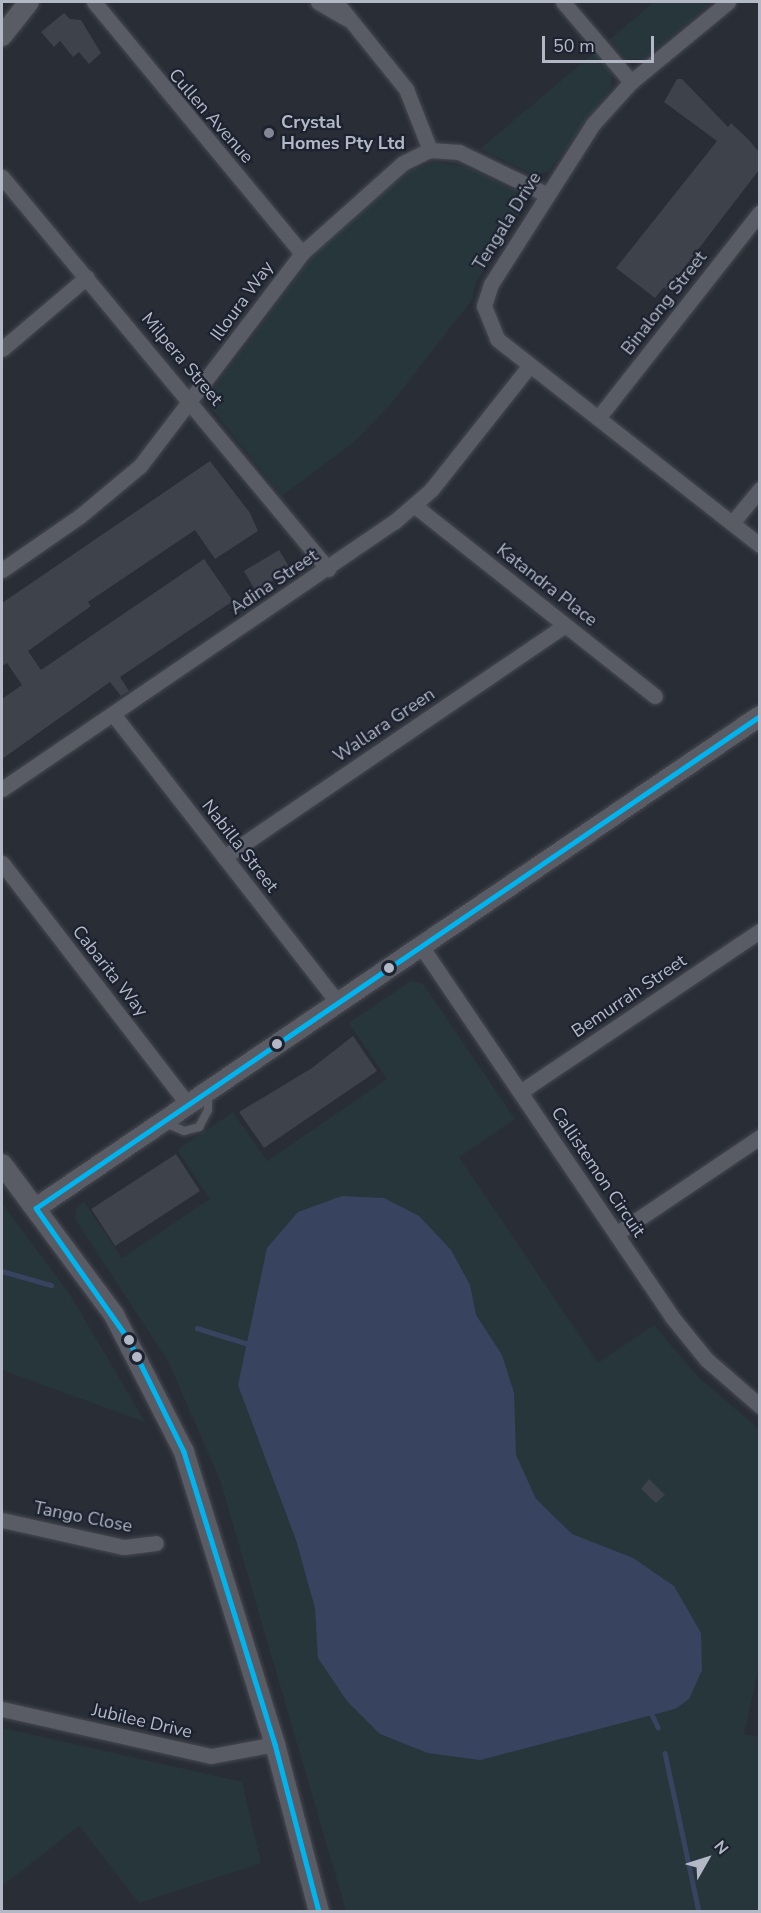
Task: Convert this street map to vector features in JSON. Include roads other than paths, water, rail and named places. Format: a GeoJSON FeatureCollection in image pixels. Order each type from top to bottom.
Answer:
{"type":"FeatureCollection","features":[{"type":"Feature","properties":{"kind":"street","name":"Cullen Avenue"},"geometry":{"type":"LineString","coordinates":[[94,2],[302,253]]}},
{"type":"Feature","properties":{"kind":"street"},"geometry":{"type":"LineString","coordinates":[[318,2],[349,20]]}},
{"type":"Feature","properties":{"kind":"street"},"geometry":{"type":"LineString","coordinates":[[336,2],[406,89],[430,150],[477,158],[546,194]]}},
{"type":"Feature","properties":{"kind":"street"},"geometry":{"type":"LineString","coordinates":[[563,2],[631,82]]}},
{"type":"Feature","properties":{"kind":"street","name":"Tengala Drive"},"geometry":{"type":"LineString","coordinates":[[728,2],[631,82],[593,124],[546,194],[491,284],[484,306],[497,339],[759,545]]}},
{"type":"Feature","properties":{"kind":"street"},"geometry":{"type":"LineString","coordinates":[[2,36],[24,3]]}},
{"type":"Feature","properties":{"kind":"street","name":"Illoura Way"},"geometry":{"type":"LineString","coordinates":[[2,570],[126,480],[192,401],[302,253],[382,179],[430,150]]}},
{"type":"Feature","properties":{"kind":"street","name":"Milpera Street"},"geometry":{"type":"LineString","coordinates":[[2,177],[192,401],[328,569]]}},
{"type":"Feature","properties":{"kind":"street","name":"Binalong Street"},"geometry":{"type":"LineString","coordinates":[[598,418],[759,212]]}},
{"type":"Feature","properties":{"kind":"street"},"geometry":{"type":"LineString","coordinates":[[2,349],[87,277]]}},
{"type":"Feature","properties":{"kind":"street","name":"Adina Street"},"geometry":{"type":"LineString","coordinates":[[2,789],[328,569],[415,506],[530,365]]}},
{"type":"Feature","properties":{"kind":"street"},"geometry":{"type":"LineString","coordinates":[[732,524],[759,489]]}},
{"type":"Feature","properties":{"kind":"street","name":"Katandra Place"},"geometry":{"type":"LineString","coordinates":[[415,506],[655,696]]}},
{"type":"Feature","properties":{"kind":"street","name":"Wallara Green"},"geometry":{"type":"LineString","coordinates":[[224,857],[566,625]]}},
{"type":"Feature","properties":{"kind":"street","name":"Nabilla Street"},"geometry":{"type":"LineString","coordinates":[[113,714],[337,1002]]}},
{"type":"Feature","properties":{"kind":"street"},"geometry":{"type":"LineString","coordinates":[[36,1208],[207,1089],[759,716]]}},
{"type":"Feature","properties":{"kind":"street","name":"Cabarita Way"},"geometry":{"type":"LineString","coordinates":[[2,863],[187,1103]]}},
{"type":"Feature","properties":{"kind":"street","name":"Bemurrah Street"},"geometry":{"type":"LineString","coordinates":[[520,1092],[759,931]]}},
{"type":"Feature","properties":{"kind":"street","name":"Callistemon Circuit"},"geometry":{"type":"LineString","coordinates":[[421,946],[685,1334],[759,1406]]}},
{"type":"Feature","properties":{"kind":"street"},"geometry":{"type":"LineString","coordinates":[[616,1234],[759,1137]]}},
{"type":"Feature","properties":{"kind":"street"},"geometry":{"type":"LineString","coordinates":[[2,1164],[114,1315],[171,1422],[202,1500],[275,1744],[319,1911]]}},
{"type":"Feature","properties":{"kind":"street","name":"Tango Close"},"geometry":{"type":"LineString","coordinates":[[2,1520],[124,1547],[156,1543]]}},
{"type":"Feature","properties":{"kind":"street","name":"Jubilee Drive"},"geometry":{"type":"LineString","coordinates":[[2,1709],[211,1756],[275,1744]]}},
{"type":"Feature","properties":{"kind":"lane"},"geometry":{"type":"LineString","coordinates":[[161,1121],[184,1131],[199,1127],[208,1110],[207,1089]]}},
{"type":"Feature","properties":{"kind":"water"},"geometry":{"type":"Polygon","coordinates":[[[342,1196],[384,1198],[419,1216],[451,1250],[470,1285],[476,1315],[502,1355],[514,1393],[516,1455],[536,1499],[572,1534],[633,1558],[674,1586],[701,1633],[702,1670],[689,1699],[675,1709],[480,1760],[428,1753],[380,1734],[347,1701],[318,1658],[315,1608],[296,1540],[238,1385],[267,1248],[298,1212],[342,1196]]]}},
{"type":"Feature","properties":{"kind":"waterway"},"geometry":{"type":"LineString","coordinates":[[2,1271],[51,1285]]}},
{"type":"Feature","properties":{"kind":"waterway"},"geometry":{"type":"LineString","coordinates":[[197,1328],[252,1345]]}},
{"type":"Feature","properties":{"kind":"waterway"},"geometry":{"type":"LineString","coordinates":[[650,1710],[658,1727]]}},
{"type":"Feature","properties":{"kind":"waterway"},"geometry":{"type":"LineString","coordinates":[[665,1753],[699,1912]]}},
{"type":"Feature","properties":{"kind":"place","name":"Crystal Homes Pty Ltd"},"geometry":{"type":"Point","coordinates":[269,133]}}]}
